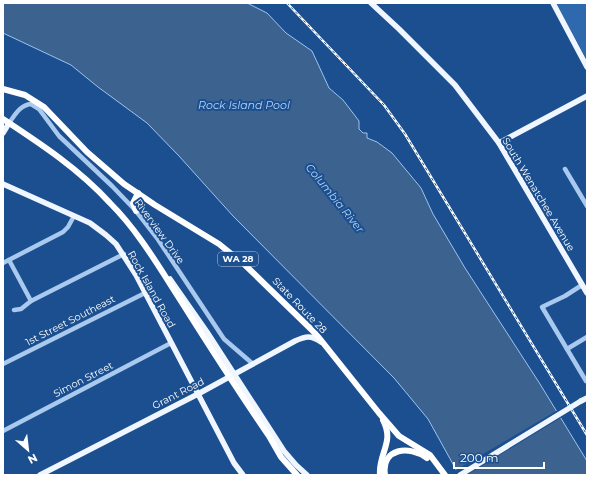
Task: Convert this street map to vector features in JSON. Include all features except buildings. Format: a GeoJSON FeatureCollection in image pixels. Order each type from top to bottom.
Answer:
{"type":"FeatureCollection","features":[{"type":"Feature","properties":{"kind":"highway","name":"WA 28"},"geometry":{"type":"LineString","coordinates":[[3,89],[25,95],[44,106]]}},
{"type":"Feature","properties":{"kind":"highway"},"geometry":{"type":"LineString","coordinates":[[31,104],[44,106]]}},
{"type":"Feature","properties":{"kind":"highway","name":"State Route 28"},"geometry":{"type":"LineString","coordinates":[[44,106],[87,152],[115,177],[155,205],[219,244],[245,265],[316,334],[399,436],[430,455],[445,475]]}},
{"type":"Feature","properties":{"kind":"highway"},"geometry":{"type":"LineString","coordinates":[[3,119],[44,146],[91,184],[123,216],[148,249],[232,376],[281,457],[297,475]]}},
{"type":"Feature","properties":{"kind":"highway"},"geometry":{"type":"LineString","coordinates":[[128,202],[130,203],[134,200],[138,193]]}},
{"type":"Feature","properties":{"kind":"highway"},"geometry":{"type":"LineString","coordinates":[[134,200],[136,211]]}},
{"type":"Feature","properties":{"kind":"highway"},"geometry":{"type":"LineString","coordinates":[[379,413],[385,425],[388,436],[380,464],[380,475]]}},
{"type":"Feature","properties":{"kind":"highway"},"geometry":{"type":"LineString","coordinates":[[385,475],[385,466],[389,458],[396,452],[405,450],[413,451],[422,455],[435,466],[440,475]]}},
{"type":"Feature","properties":{"kind":"main road","name":"South Wenatchee Avenue"},"geometry":{"type":"LineString","coordinates":[[371,3],[455,85],[499,143],[585,284],[587,293]]}},
{"type":"Feature","properties":{"kind":"main road"},"geometry":{"type":"LineString","coordinates":[[553,3],[587,67]]}},
{"type":"Feature","properties":{"kind":"main road"},"geometry":{"type":"LineString","coordinates":[[499,143],[587,96]]}},
{"type":"Feature","properties":{"kind":"main road"},"geometry":{"type":"LineString","coordinates":[[3,133],[9,123]]}},
{"type":"Feature","properties":{"kind":"main road","name":"Rock Island Road"},"geometry":{"type":"LineString","coordinates":[[3,184],[90,223],[106,234],[124,254],[239,473]]}},
{"type":"Feature","properties":{"kind":"main road","name":"Grant Road"},"geometry":{"type":"LineString","coordinates":[[40,475],[198,394],[304,337],[314,337],[324,345]]}},
{"type":"Feature","properties":{"kind":"main road"},"geometry":{"type":"LineString","coordinates":[[232,376],[284,451],[307,475]]}},
{"type":"Feature","properties":{"kind":"main road"},"geometry":{"type":"LineString","coordinates":[[460,475],[585,399]]}},
{"type":"Feature","properties":{"kind":"main road"},"geometry":{"type":"LineString","coordinates":[[269,436],[286,459],[302,475]]}},
{"type":"Feature","properties":{"kind":"street"},"geometry":{"type":"LineString","coordinates":[[9,123],[21,108],[26,104],[31,104]]}},
{"type":"Feature","properties":{"kind":"street","name":"Riverview Drive"},"geometry":{"type":"LineString","coordinates":[[31,104],[39,109],[59,136],[90,164],[136,211],[158,239],[224,339],[253,364]]}},
{"type":"Feature","properties":{"kind":"street"},"geometry":{"type":"LineString","coordinates":[[565,169],[587,206]]}},
{"type":"Feature","properties":{"kind":"street"},"geometry":{"type":"LineString","coordinates":[[3,263],[63,232],[68,228],[74,216]]}},
{"type":"Feature","properties":{"kind":"street"},"geometry":{"type":"LineString","coordinates":[[14,310],[21,309],[31,300],[124,254]]}},
{"type":"Feature","properties":{"kind":"street"},"geometry":{"type":"LineString","coordinates":[[9,260],[31,300]]}},
{"type":"Feature","properties":{"kind":"street"},"geometry":{"type":"LineString","coordinates":[[585,284],[542,307],[586,381]]}},
{"type":"Feature","properties":{"kind":"street","name":"1st Street Southeast"},"geometry":{"type":"LineString","coordinates":[[3,364],[145,292]]}},
{"type":"Feature","properties":{"kind":"street"},"geometry":{"type":"LineString","coordinates":[[567,349],[587,337]]}},
{"type":"Feature","properties":{"kind":"street","name":"Simon Street"},"geometry":{"type":"LineString","coordinates":[[3,431],[171,343]]}},
{"type":"Feature","properties":{"kind":"shaded area"},"geometry":{"type":"Polygon","coordinates":[[[556,3],[587,3],[587,60],[556,3]]]}},
{"type":"Feature","properties":{"kind":"water","name":"Rock Island Pool"},"geometry":{"type":"Polygon","coordinates":[[[3,3],[247,3],[267,13],[286,33],[312,51],[329,88],[343,100],[359,121],[359,129],[363,133],[367,133],[367,138],[377,142],[392,153],[421,188],[433,214],[465,268],[540,384],[587,461],[587,475],[459,475],[428,419],[394,378],[233,216],[147,123],[71,65],[3,33],[3,3]]]}},
{"type":"Feature","properties":{"kind":"pier"},"geometry":{"type":"Polygon","coordinates":[[[558,410],[562,417],[467,475],[457,475],[454,471],[558,410]]]}},
{"type":"Feature","properties":{"kind":"railway"},"geometry":{"type":"LineString","coordinates":[[287,3],[384,105],[405,134],[587,435]]}},
{"type":"Feature","properties":{"kind":"water label","name":"Columbia River"},"geometry":{"type":"Point","coordinates":[335,198]}}]}
